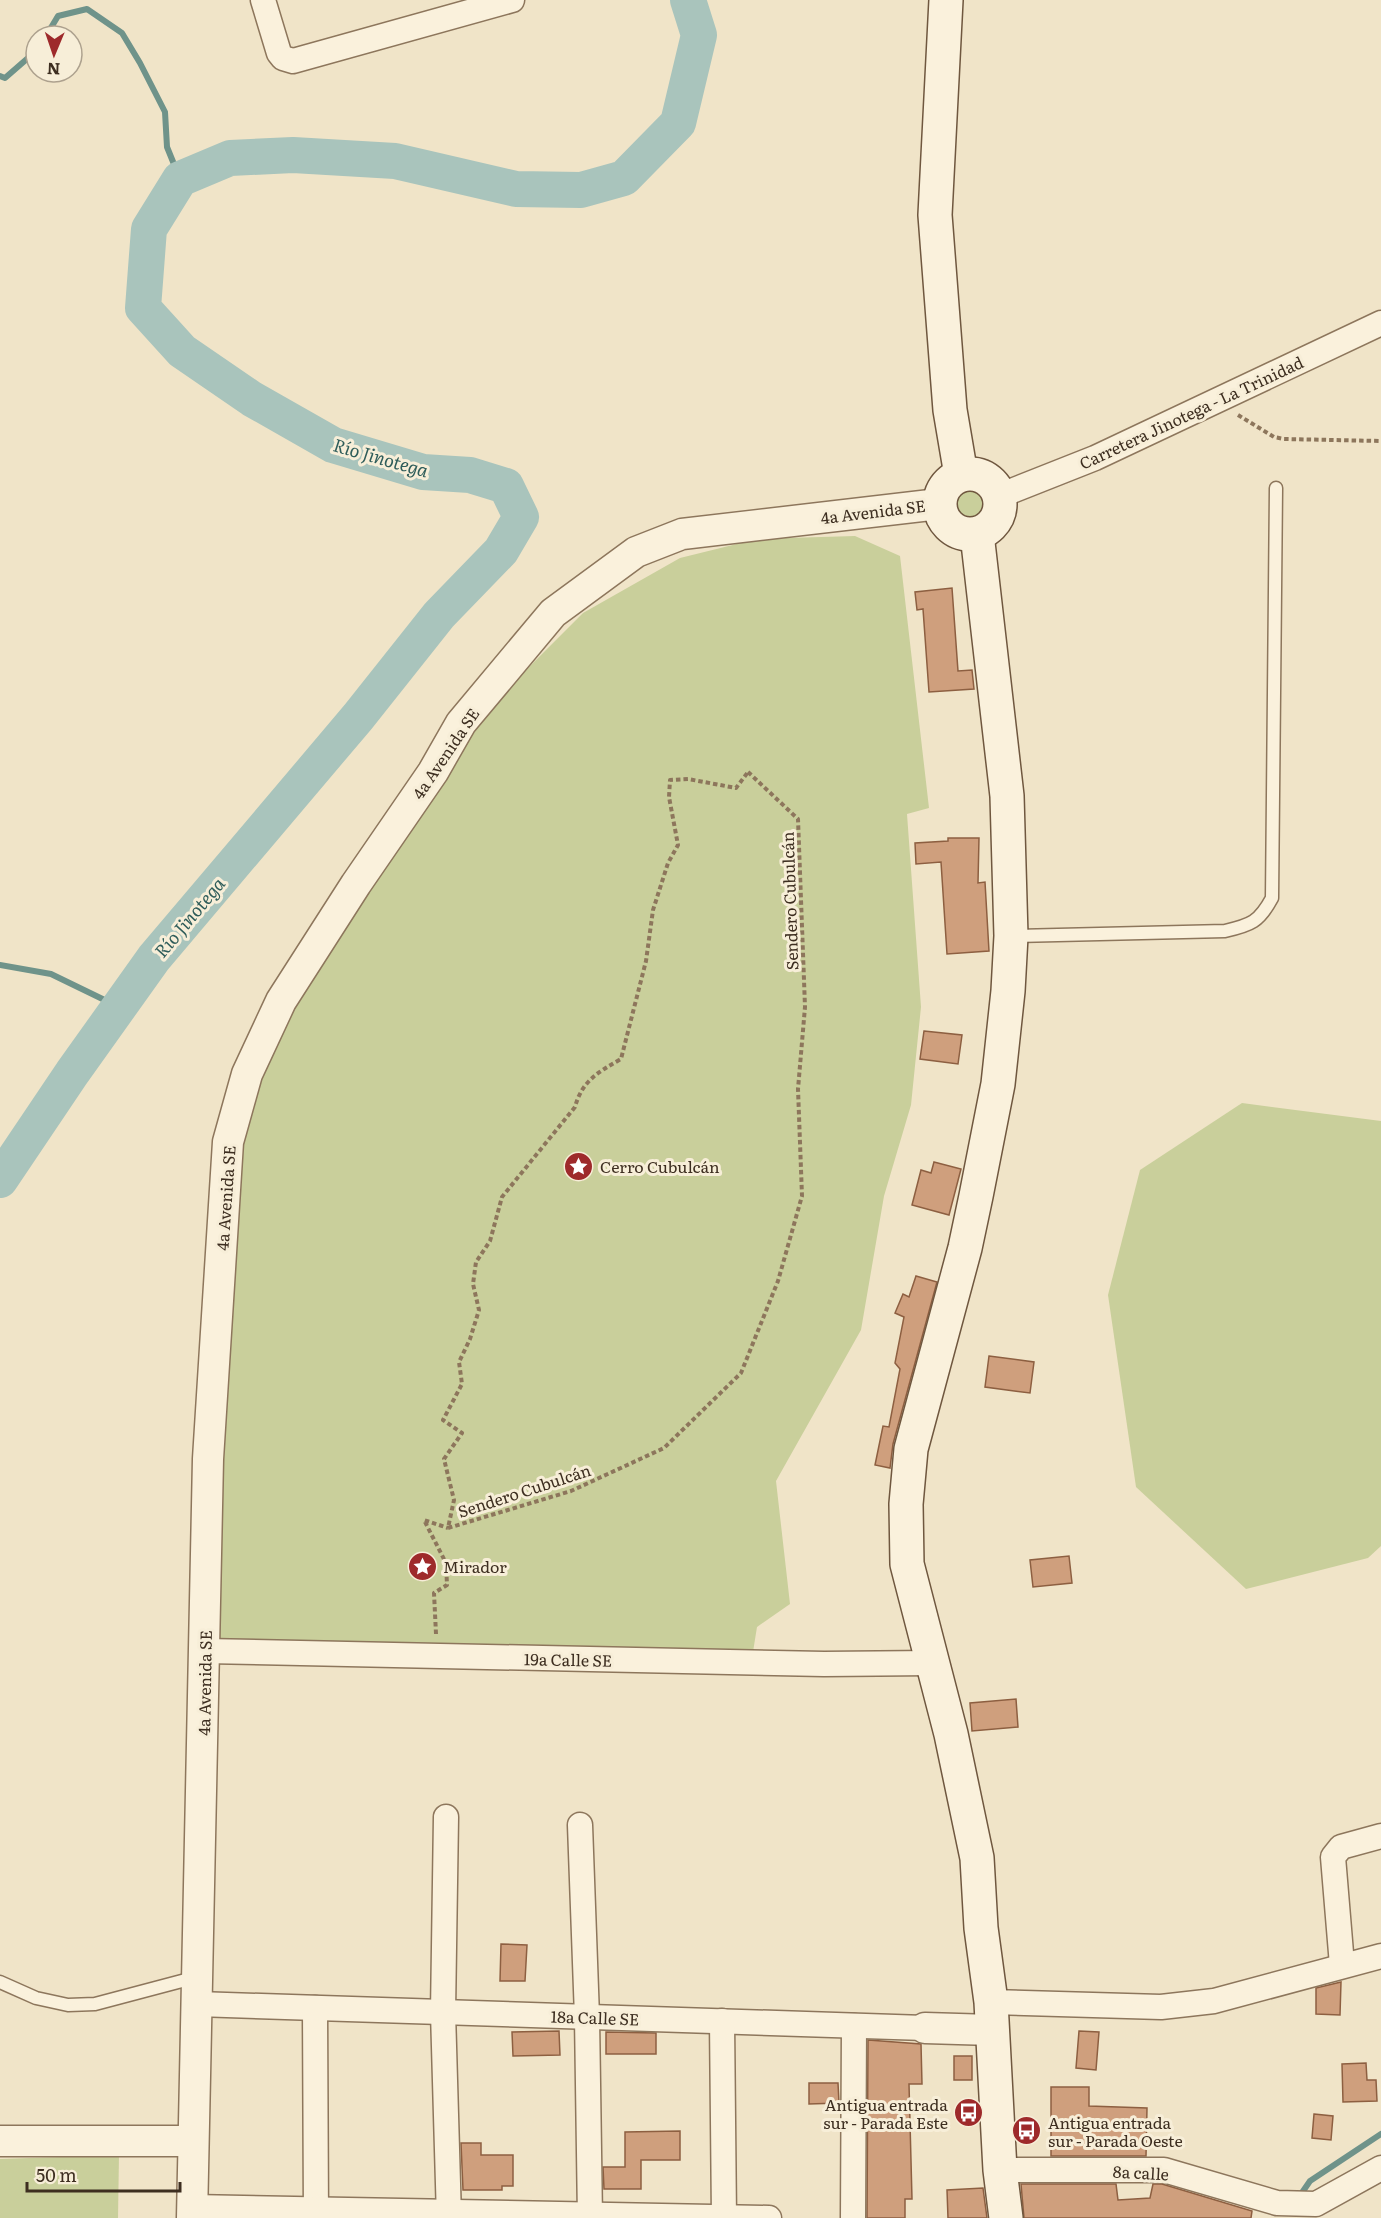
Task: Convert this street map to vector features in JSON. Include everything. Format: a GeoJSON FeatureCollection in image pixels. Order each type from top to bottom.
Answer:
{"type":"FeatureCollection","features":[{"type":"Feature","properties":{"kind":"main road"},"geometry":{"type":"LineString","coordinates":[[946,0],[935,215],[950,410],[961,475]]}},
{"type":"Feature","properties":{"kind":"main road"},"geometry":{"type":"LineString","coordinates":[[969,474],[985,478],[999,496],[1000,506],[993,524],[977,534],[959,533],[951,528],[945,522],[939,504],[945,486],[961,475],[969,474]]}},
{"type":"Feature","properties":{"kind":"main road"},"geometry":{"type":"LineString","coordinates":[[977,534],[1007,796],[1011,936],[1008,991],[998,1084],[965,1248],[911,1449],[906,1504],[908,1564],[965,1796],[976,1858],[981,1928],[992,2016],[1000,2170],[1006,2218]]}},
{"type":"Feature","properties":{"kind":"street"},"geometry":{"type":"LineString","coordinates":[[263,0],[279,53],[283,58],[293,61],[512,0]]}},
{"type":"Feature","properties":{"kind":"street","name":"Carretera Jinotega - La Trinidad"},"geometry":{"type":"LineString","coordinates":[[999,496],[1095,458],[1381,323]]}},
{"type":"Feature","properties":{"kind":"street","name":"4a Avenida SE"},"geometry":{"type":"LineString","coordinates":[[192,2213],[208,1459],[228,1142],[247,1074],[281,1001],[433,772],[461,723],[553,613],[636,552],[682,534],[939,504]]}},
{"type":"Feature","properties":{"kind":"street","name":"19a Calle SE"},"geometry":{"type":"LineString","coordinates":[[205,1651],[824,1664],[932,1663]]}},
{"type":"Feature","properties":{"kind":"street"},"geometry":{"type":"LineString","coordinates":[[446,1817],[443,2012],[449,2215]]}},
{"type":"Feature","properties":{"kind":"street"},"geometry":{"type":"LineString","coordinates":[[580,1825],[587,2017],[590,2216]]}},
{"type":"Feature","properties":{"kind":"street"},"geometry":{"type":"LineString","coordinates":[[1342,1965],[1333,1857],[1341,1847],[1381,1836]]}},
{"type":"Feature","properties":{"kind":"street"},"geometry":{"type":"LineString","coordinates":[[992,2016],[1161,2007],[1214,2001],[1381,1956]]}},
{"type":"Feature","properties":{"kind":"street","name":"18a Calle SE"},"geometry":{"type":"LineString","coordinates":[[198,1990],[315,2008],[854,2026],[925,2028],[992,2016]]}},
{"type":"Feature","properties":{"kind":"street"},"geometry":{"type":"LineString","coordinates":[[315,2008],[316,2214]]}},
{"type":"Feature","properties":{"kind":"street"},"geometry":{"type":"LineString","coordinates":[[722,2021],[724,2218]]}},
{"type":"Feature","properties":{"kind":"street"},"geometry":{"type":"LineString","coordinates":[[853,2218],[854,2026]]}},
{"type":"Feature","properties":{"kind":"street"},"geometry":{"type":"LineString","coordinates":[[0,2141],[192,2141]]}},
{"type":"Feature","properties":{"kind":"street","name":"8a calle"},"geometry":{"type":"LineString","coordinates":[[1000,2170],[1164,2170],[1273,2210],[1316,2204],[1381,2168]]}},
{"type":"Feature","properties":{"kind":"street"},"geometry":{"type":"LineString","coordinates":[[192,2213],[769,2218]]}},
{"type":"Feature","properties":{"kind":"lane"},"geometry":{"type":"LineString","coordinates":[[1011,936],[1225,931],[1244,926],[1262,917],[1272,898],[1276,488]]}},
{"type":"Feature","properties":{"kind":"lane"},"geometry":{"type":"LineString","coordinates":[[0,1982],[36,1998],[68,2005],[95,2004],[198,1990]]}},
{"type":"Feature","properties":{"kind":"path"},"geometry":{"type":"LineString","coordinates":[[1214,400],[1274,437],[1381,441]]}},
{"type":"Feature","properties":{"kind":"path","name":"Sendero Cubulcán"},"geometry":{"type":"LineString","coordinates":[[436,1641],[434,1593],[447,1585],[446,1563],[424,1520],[448,1528],[571,1491],[664,1448],[741,1373],[778,1281],[802,1196],[798,1089],[805,1007],[798,819],[748,772],[736,788],[688,779],[670,780],[669,797],[678,845],[668,863],[653,910],[646,961],[621,1059],[592,1075],[579,1092],[575,1107],[502,1197],[489,1241],[476,1262],[473,1284],[479,1310],[470,1339],[459,1362],[462,1384],[443,1420],[462,1433],[444,1459],[454,1500],[448,1528]]}},
{"type":"Feature","properties":{"kind":"green space"},"geometry":{"type":"Polygon","coordinates":[[[964,479],[974,479],[988,486],[995,505],[988,524],[974,531],[964,531],[954,527],[947,520],[943,510],[943,500],[947,490],[954,483],[964,479]]]}},
{"type":"Feature","properties":{"kind":"green space","name":"Cerro Cubulcán"},"geometry":{"type":"Polygon","coordinates":[[[855,536],[900,556],[929,808],[907,814],[921,1007],[911,1105],[884,1196],[861,1330],[776,1481],[790,1604],[757,1627],[752,1658],[207,1645],[211,1459],[249,1076],[364,877],[495,701],[583,613],[680,558],[757,539],[855,536]]]}},
{"type":"Feature","properties":{"kind":"green space"},"geometry":{"type":"Polygon","coordinates":[[[1242,1103],[1381,1121],[1381,1546],[1368,1558],[1246,1589],[1136,1487],[1108,1295],[1140,1170],[1242,1103]]]}},
{"type":"Feature","properties":{"kind":"green space"},"geometry":{"type":"Polygon","coordinates":[[[119,2155],[118,2218],[0,2218],[0,2159],[119,2155]]]}},
{"type":"Feature","properties":{"kind":"building"},"geometry":{"type":"Polygon","coordinates":[[[952,588],[958,671],[972,670],[974,689],[929,692],[923,609],[917,610],[915,592],[952,588]]]}},
{"type":"Feature","properties":{"kind":"building"},"geometry":{"type":"Polygon","coordinates":[[[948,838],[979,838],[978,883],[985,882],[989,951],[947,954],[941,862],[916,864],[915,843],[948,841],[948,838]]]}},
{"type":"Feature","properties":{"kind":"building"},"geometry":{"type":"Polygon","coordinates":[[[924,1031],[962,1035],[958,1064],[920,1059],[924,1031]]]}},
{"type":"Feature","properties":{"kind":"building"},"geometry":{"type":"Polygon","coordinates":[[[934,1162],[961,1169],[949,1215],[912,1205],[921,1170],[931,1173],[934,1162]]]}},
{"type":"Feature","properties":{"kind":"building"},"geometry":{"type":"Polygon","coordinates":[[[916,1276],[937,1282],[893,1444],[890,1468],[875,1465],[883,1426],[889,1427],[900,1369],[895,1363],[904,1317],[895,1313],[903,1294],[909,1297],[916,1276]]]}},
{"type":"Feature","properties":{"kind":"building"},"geometry":{"type":"Polygon","coordinates":[[[989,1356],[1034,1362],[1030,1393],[985,1387],[989,1356]]]}},
{"type":"Feature","properties":{"kind":"building"},"geometry":{"type":"Polygon","coordinates":[[[1069,1556],[1072,1583],[1033,1587],[1030,1560],[1069,1556]]]}},
{"type":"Feature","properties":{"kind":"building"},"geometry":{"type":"Polygon","coordinates":[[[1016,1699],[1018,1727],[972,1731],[970,1703],[1016,1699]]]}},
{"type":"Feature","properties":{"kind":"building"},"geometry":{"type":"Polygon","coordinates":[[[501,1944],[527,1945],[525,1981],[500,1981],[501,1944]]]}},
{"type":"Feature","properties":{"kind":"building"},"geometry":{"type":"Polygon","coordinates":[[[1341,1982],[1340,2015],[1316,2014],[1316,1988],[1341,1982]]]}},
{"type":"Feature","properties":{"kind":"building"},"geometry":{"type":"Polygon","coordinates":[[[559,2031],[560,2055],[513,2056],[512,2032],[559,2031]]]}},
{"type":"Feature","properties":{"kind":"building"},"geometry":{"type":"Polygon","coordinates":[[[1079,2031],[1099,2032],[1096,2070],[1076,2068],[1079,2031]]]}},
{"type":"Feature","properties":{"kind":"building"},"geometry":{"type":"Polygon","coordinates":[[[606,2032],[656,2033],[656,2054],[606,2054],[606,2032]]]}},
{"type":"Feature","properties":{"kind":"building"},"geometry":{"type":"Polygon","coordinates":[[[868,2040],[921,2044],[922,2084],[909,2084],[912,2199],[905,2199],[905,2218],[867,2218],[868,2040]]]}},
{"type":"Feature","properties":{"kind":"building"},"geometry":{"type":"Polygon","coordinates":[[[954,2056],[972,2056],[972,2080],[954,2080],[954,2056]]]}},
{"type":"Feature","properties":{"kind":"building"},"geometry":{"type":"Polygon","coordinates":[[[1366,2063],[1367,2080],[1376,2080],[1377,2101],[1343,2102],[1342,2064],[1366,2063]]]}},
{"type":"Feature","properties":{"kind":"building"},"geometry":{"type":"Polygon","coordinates":[[[809,2083],[838,2083],[839,2103],[809,2104],[809,2083]]]}},
{"type":"Feature","properties":{"kind":"building"},"geometry":{"type":"Polygon","coordinates":[[[1051,2087],[1089,2087],[1089,2106],[1147,2108],[1146,2156],[1051,2156],[1051,2087]]]}},
{"type":"Feature","properties":{"kind":"building"},"geometry":{"type":"Polygon","coordinates":[[[1314,2114],[1333,2116],[1331,2140],[1312,2138],[1314,2114]]]}},
{"type":"Feature","properties":{"kind":"building"},"geometry":{"type":"Polygon","coordinates":[[[680,2131],[680,2160],[641,2160],[641,2189],[604,2189],[603,2167],[625,2167],[625,2132],[680,2131]]]}},
{"type":"Feature","properties":{"kind":"building"},"geometry":{"type":"Polygon","coordinates":[[[461,2143],[481,2143],[481,2155],[513,2155],[513,2186],[502,2186],[502,2190],[463,2190],[461,2143]]]}},
{"type":"Feature","properties":{"kind":"building"},"geometry":{"type":"Polygon","coordinates":[[[1021,2184],[1116,2184],[1118,2200],[1150,2198],[1153,2184],[1162,2184],[1252,2211],[1251,2218],[1024,2218],[1021,2184]]]}},
{"type":"Feature","properties":{"kind":"building"},"geometry":{"type":"Polygon","coordinates":[[[983,2188],[987,2218],[948,2218],[947,2190],[983,2188]]]}},
{"type":"Feature","properties":{"kind":"waterway","name":"Río Jinotega"},"geometry":{"type":"LineString","coordinates":[[0,1180],[72,1073],[154,958],[358,717],[439,615],[501,551],[521,517],[506,486],[470,475],[423,472],[333,445],[252,399],[182,351],[143,308],[149,229],[180,179],[230,158],[293,155],[395,161],[516,189],[581,190],[624,178],[678,123],[699,35],[688,0]]}},
{"type":"Feature","properties":{"kind":"waterway"},"geometry":{"type":"LineString","coordinates":[[53,24],[58,16],[87,9],[122,33],[165,112],[167,147],[180,179]]}},
{"type":"Feature","properties":{"kind":"waterway"},"geometry":{"type":"LineString","coordinates":[[0,76],[5,78],[24,61]]}},
{"type":"Feature","properties":{"kind":"waterway"},"geometry":{"type":"LineString","coordinates":[[0,965],[51,974],[119,1007]]}},
{"type":"Feature","properties":{"kind":"waterway"},"geometry":{"type":"LineString","coordinates":[[1299,2197],[1310,2181],[1381,2134]]}},
{"type":"Feature","properties":{"kind":"place","name":"Cerro Cubulcán"},"geometry":{"type":"Point","coordinates":[579,1166]}},
{"type":"Feature","properties":{"kind":"place","name":"Mirador"},"geometry":{"type":"Point","coordinates":[422,1566]}},
{"type":"Feature","properties":{"kind":"place","name":"Antigua entrada sur - Parada Este"},"geometry":{"type":"Point","coordinates":[969,2113]}},
{"type":"Feature","properties":{"kind":"place","name":"Antigua entrada sur - Parada Oeste"},"geometry":{"type":"Point","coordinates":[1027,2131]}}]}
